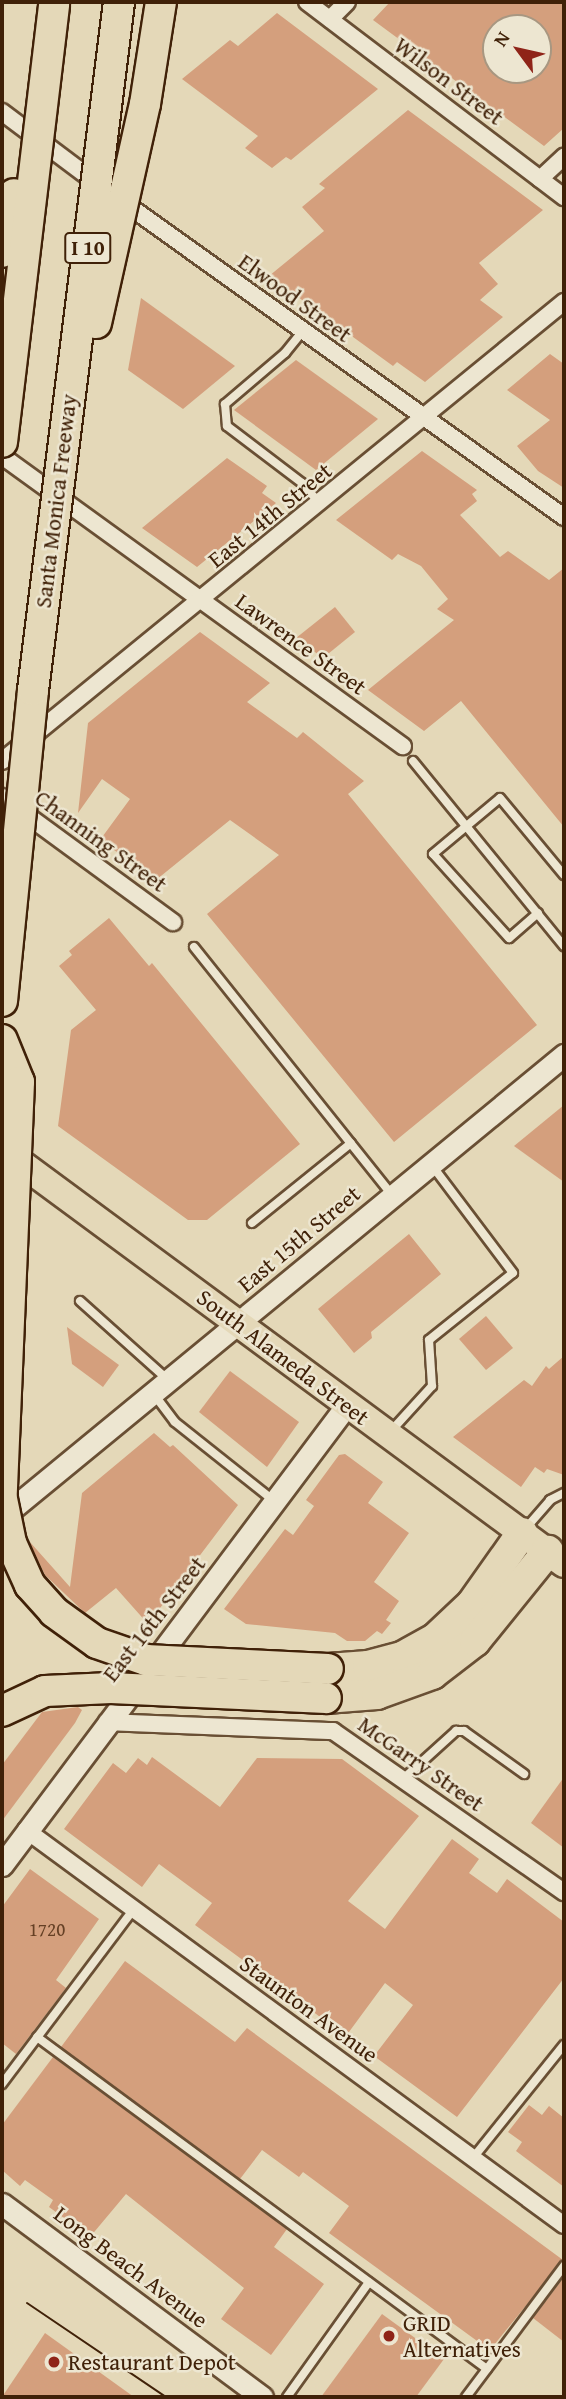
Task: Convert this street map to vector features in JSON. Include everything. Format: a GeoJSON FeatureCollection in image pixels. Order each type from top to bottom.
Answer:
{"type":"FeatureCollection","features":[{"type":"Feature","properties":{"kind":"highway","name":"Santa Monica Freeway"},"geometry":{"type":"LineString","coordinates":[[2,1001],[57,494],[119,2]]}},
{"type":"Feature","properties":{"kind":"highway"},"geometry":{"type":"LineString","coordinates":[[57,494],[145,104],[161,2]]}},
{"type":"Feature","properties":{"kind":"highway"},"geometry":{"type":"LineString","coordinates":[[2,251],[55,3]]}},
{"type":"Feature","properties":{"kind":"highway"},"geometry":{"type":"LineString","coordinates":[[2,442],[55,3]]}},
{"type":"Feature","properties":{"kind":"highway"},"geometry":{"type":"LineString","coordinates":[[2,1040],[19,1082],[2,1496],[11,1543],[30,1585],[54,1612],[97,1643],[146,1660],[327,1684],[377,1694],[432,1674],[475,1641],[556,1557]]}},
{"type":"Feature","properties":{"kind":"highway"},"geometry":{"type":"LineString","coordinates":[[2,1711],[46,1691],[327,1684],[391,1660],[436,1638],[472,1604],[522,1533]]}},
{"type":"Feature","properties":{"kind":"main road","name":"South Alameda Street"},"geometry":{"type":"LineString","coordinates":[[2,1149],[346,1406],[556,1557]]}},
{"type":"Feature","properties":{"kind":"street","name":"Wilson Street"},"geometry":{"type":"LineString","coordinates":[[307,2],[564,197]]}},
{"type":"Feature","properties":{"kind":"street"},"geometry":{"type":"LineString","coordinates":[[330,19],[347,2]]}},
{"type":"Feature","properties":{"kind":"street","name":"Elwood Street"},"geometry":{"type":"LineString","coordinates":[[2,112],[302,332],[564,517]]}},
{"type":"Feature","properties":{"kind":"street"},"geometry":{"type":"LineString","coordinates":[[540,179],[564,157]]}},
{"type":"Feature","properties":{"kind":"street","name":"East 14th Street"},"geometry":{"type":"LineString","coordinates":[[2,761],[320,504],[564,302]]}},
{"type":"Feature","properties":{"kind":"street","name":"Lawrence Street"},"geometry":{"type":"LineString","coordinates":[[2,456],[403,746]]}},
{"type":"Feature","properties":{"kind":"street","name":"Channing Street"},"geometry":{"type":"LineString","coordinates":[[2,797],[173,922]]}},
{"type":"Feature","properties":{"kind":"street","name":"East 15th Street"},"geometry":{"type":"LineString","coordinates":[[2,1517],[564,1055]]}},
{"type":"Feature","properties":{"kind":"street","name":"East 16th Street"},"geometry":{"type":"LineString","coordinates":[[2,1865],[346,1406]]}},
{"type":"Feature","properties":{"kind":"street","name":"McGarry Street"},"geometry":{"type":"LineString","coordinates":[[107,1722],[334,1731],[564,1892]]}},
{"type":"Feature","properties":{"kind":"street","name":"Staunton Avenue"},"geometry":{"type":"LineString","coordinates":[[26,1830],[564,2225]]}},
{"type":"Feature","properties":{"kind":"street","name":"Long Beach Avenue"},"geometry":{"type":"LineString","coordinates":[[2,2204],[262,2397]]}},
{"type":"Feature","properties":{"kind":"lane"},"geometry":{"type":"LineString","coordinates":[[302,332],[285,353],[225,404],[227,426],[302,483],[320,504]]}},
{"type":"Feature","properties":{"kind":"lane"},"geometry":{"type":"LineString","coordinates":[[413,761],[564,946]]}},
{"type":"Feature","properties":{"kind":"lane"},"geometry":{"type":"LineString","coordinates":[[538,913],[509,938],[433,854],[500,798],[564,876]]}},
{"type":"Feature","properties":{"kind":"lane"},"geometry":{"type":"LineString","coordinates":[[194,947],[393,1195]]}},
{"type":"Feature","properties":{"kind":"lane"},"geometry":{"type":"LineString","coordinates":[[251,1223],[351,1143]]}},
{"type":"Feature","properties":{"kind":"lane"},"geometry":{"type":"LineString","coordinates":[[387,1435],[432,1386],[429,1340],[513,1273],[431,1164]]}},
{"type":"Feature","properties":{"kind":"lane"},"geometry":{"type":"LineString","coordinates":[[80,1301],[161,1386],[174,1422],[275,1502]]}},
{"type":"Feature","properties":{"kind":"lane"},"geometry":{"type":"LineString","coordinates":[[522,1533],[550,1500],[564,1493]]}},
{"type":"Feature","properties":{"kind":"lane"},"geometry":{"type":"LineString","coordinates":[[403,1779],[456,1731],[524,1774]]}},
{"type":"Feature","properties":{"kind":"lane"},"geometry":{"type":"LineString","coordinates":[[2,2084],[134,1909]]}},
{"type":"Feature","properties":{"kind":"lane"},"geometry":{"type":"LineString","coordinates":[[37,2037],[487,2369]]}},
{"type":"Feature","properties":{"kind":"lane"},"geometry":{"type":"LineString","coordinates":[[473,2158],[564,2045]]}},
{"type":"Feature","properties":{"kind":"lane"},"geometry":{"type":"LineString","coordinates":[[466,2397],[564,2266]]}},
{"type":"Feature","properties":{"kind":"lane"},"geometry":{"type":"LineString","coordinates":[[287,2397],[369,2282]]}},
{"type":"Feature","properties":{"kind":"building"},"geometry":{"type":"Polygon","coordinates":[[[390,2],[564,2],[564,128],[544,146],[373,20],[390,2]]]}},
{"type":"Feature","properties":{"kind":"building"},"geometry":{"type":"Polygon","coordinates":[[[277,13],[378,89],[291,160],[286,157],[272,168],[245,148],[258,136],[182,79],[230,40],[238,46],[277,13]]]}},
{"type":"Feature","properties":{"kind":"building"},"geometry":{"type":"Polygon","coordinates":[[[408,110],[543,210],[479,263],[498,284],[480,300],[503,317],[425,382],[397,362],[393,366],[269,276],[324,231],[302,207],[325,188],[319,184],[408,110]]]}},
{"type":"Feature","properties":{"kind":"building"},"geometry":{"type":"Polygon","coordinates":[[[141,298],[235,366],[183,409],[128,370],[141,298]]]}},
{"type":"Feature","properties":{"kind":"building"},"geometry":{"type":"Polygon","coordinates":[[[550,354],[564,364],[564,488],[538,471],[517,446],[550,420],[507,390],[550,354]]]}},
{"type":"Feature","properties":{"kind":"building"},"geometry":{"type":"Polygon","coordinates":[[[296,360],[378,419],[316,470],[234,410],[296,360]]]}},
{"type":"Feature","properties":{"kind":"building"},"geometry":{"type":"Polygon","coordinates":[[[422,451],[477,490],[472,494],[477,501],[460,515],[500,557],[508,551],[549,580],[564,568],[564,827],[461,701],[424,731],[368,690],[454,620],[437,609],[448,599],[421,566],[398,554],[392,560],[336,520],[422,451]]]}},
{"type":"Feature","properties":{"kind":"building"},"geometry":{"type":"Polygon","coordinates":[[[227,458],[267,486],[262,493],[276,503],[197,567],[142,528],[227,458]]]}},
{"type":"Feature","properties":{"kind":"building"},"geometry":{"type":"Polygon","coordinates":[[[335,607],[355,632],[323,658],[296,638],[335,607]]]}},
{"type":"Feature","properties":{"kind":"building"},"geometry":{"type":"Polygon","coordinates":[[[200,632],[270,683],[247,702],[297,738],[303,732],[364,781],[348,794],[537,1025],[394,1142],[207,914],[279,855],[230,820],[156,880],[100,840],[130,799],[102,779],[78,813],[88,723],[200,632]]]}},
{"type":"Feature","properties":{"kind":"building"},"geometry":{"type":"Polygon","coordinates":[[[109,918],[149,966],[152,963],[300,1144],[207,1220],[188,1220],[58,1126],[71,1030],[96,1010],[59,966],[72,955],[69,951],[109,918]]]}},
{"type":"Feature","properties":{"kind":"building"},"geometry":{"type":"Polygon","coordinates":[[[564,1105],[564,1182],[514,1146],[564,1105]]]}},
{"type":"Feature","properties":{"kind":"building"},"geometry":{"type":"Polygon","coordinates":[[[409,1234],[441,1274],[371,1332],[372,1338],[354,1353],[318,1309],[409,1234]]]}},
{"type":"Feature","properties":{"kind":"building"},"geometry":{"type":"Polygon","coordinates":[[[486,1316],[513,1348],[486,1370],[459,1339],[486,1316]]]}},
{"type":"Feature","properties":{"kind":"building"},"geometry":{"type":"Polygon","coordinates":[[[67,1327],[119,1365],[103,1387],[72,1364],[67,1327]]]}},
{"type":"Feature","properties":{"kind":"building"},"geometry":{"type":"Polygon","coordinates":[[[564,1356],[564,1475],[547,1469],[544,1473],[535,1467],[521,1487],[453,1437],[524,1380],[532,1386],[546,1366],[549,1369],[564,1356]]]}},
{"type":"Feature","properties":{"kind":"building"},"geometry":{"type":"Polygon","coordinates":[[[230,1371],[299,1422],[267,1467],[199,1412],[230,1371]]]}},
{"type":"Feature","properties":{"kind":"building"},"geometry":{"type":"Polygon","coordinates":[[[154,1433],[170,1447],[173,1445],[238,1505],[148,1624],[116,1588],[85,1613],[45,1575],[29,1541],[70,1587],[82,1493],[154,1433]]]}},
{"type":"Feature","properties":{"kind":"building"},"geometry":{"type":"Polygon","coordinates":[[[345,1454],[383,1482],[368,1503],[409,1533],[374,1582],[399,1601],[386,1620],[391,1623],[382,1634],[377,1631],[365,1641],[347,1641],[335,1633],[246,1624],[224,1609],[285,1529],[293,1535],[314,1506],[306,1500],[339,1455],[345,1454]]]}},
{"type":"Feature","properties":{"kind":"building"},"geometry":{"type":"Polygon","coordinates":[[[78,1707],[82,1710],[75,1723],[2,1821],[2,1765],[42,1712],[78,1707]]]}},
{"type":"Feature","properties":{"kind":"building"},"geometry":{"type":"Polygon","coordinates":[[[152,1757],[220,1807],[257,1758],[342,1759],[419,1816],[348,1901],[385,1929],[452,1839],[479,1859],[469,1873],[497,1893],[507,1879],[564,1922],[564,1978],[457,2117],[374,2056],[413,2005],[385,1983],[346,2036],[195,1925],[212,1903],[159,1864],[142,1887],[64,1829],[113,1763],[126,1773],[138,1758],[147,1765],[152,1757]]]}},
{"type":"Feature","properties":{"kind":"building"},"geometry":{"type":"Polygon","coordinates":[[[564,1777],[564,1848],[531,1823],[564,1777]]]}},
{"type":"Feature","properties":{"kind":"building"},"geometry":{"type":"Polygon","coordinates":[[[30,1869],[99,1919],[56,1980],[66,1988],[16,2054],[2,2043],[2,1907],[30,1869]]]}},
{"type":"Feature","properties":{"kind":"building"},"geometry":{"type":"Polygon","coordinates":[[[125,1961],[235,2042],[247,2028],[563,2260],[494,2345],[484,2346],[329,2233],[349,2206],[303,2172],[299,2177],[262,2150],[240,2179],[61,2047],[125,1961]]]}},
{"type":"Feature","properties":{"kind":"building"},"geometry":{"type":"Polygon","coordinates":[[[53,2057],[287,2229],[274,2247],[324,2284],[271,2355],[221,2319],[244,2288],[126,2194],[90,2237],[49,2207],[53,2200],[25,2180],[20,2186],[2,2170],[2,2125],[53,2057]]]}},
{"type":"Feature","properties":{"kind":"building"},"geometry":{"type":"Polygon","coordinates":[[[529,2105],[542,2115],[549,2106],[564,2118],[564,2187],[516,2151],[522,2142],[508,2132],[529,2105]]]}},
{"type":"Feature","properties":{"kind":"building"},"geometry":{"type":"Polygon","coordinates":[[[564,2277],[564,2342],[533,2318],[564,2277]]]}},
{"type":"Feature","properties":{"kind":"building","name":"GRID Alternatives"},"geometry":{"type":"Polygon","coordinates":[[[382,2314],[444,2359],[416,2397],[321,2397],[382,2314]]]}},
{"type":"Feature","properties":{"kind":"building","name":"Restaurant Depot"},"geometry":{"type":"Polygon","coordinates":[[[45,2333],[134,2397],[2,2397],[45,2333]]]}},
{"type":"Feature","properties":{"kind":"tram line"},"geometry":{"type":"LineString","coordinates":[[27,2303],[166,2397]]}},
{"type":"Feature","properties":{"kind":"place","name":"GRID Alternatives"},"geometry":{"type":"Point","coordinates":[389,2336]}},
{"type":"Feature","properties":{"kind":"place","name":"Restaurant Depot"},"geometry":{"type":"Point","coordinates":[54,2362]}}]}
